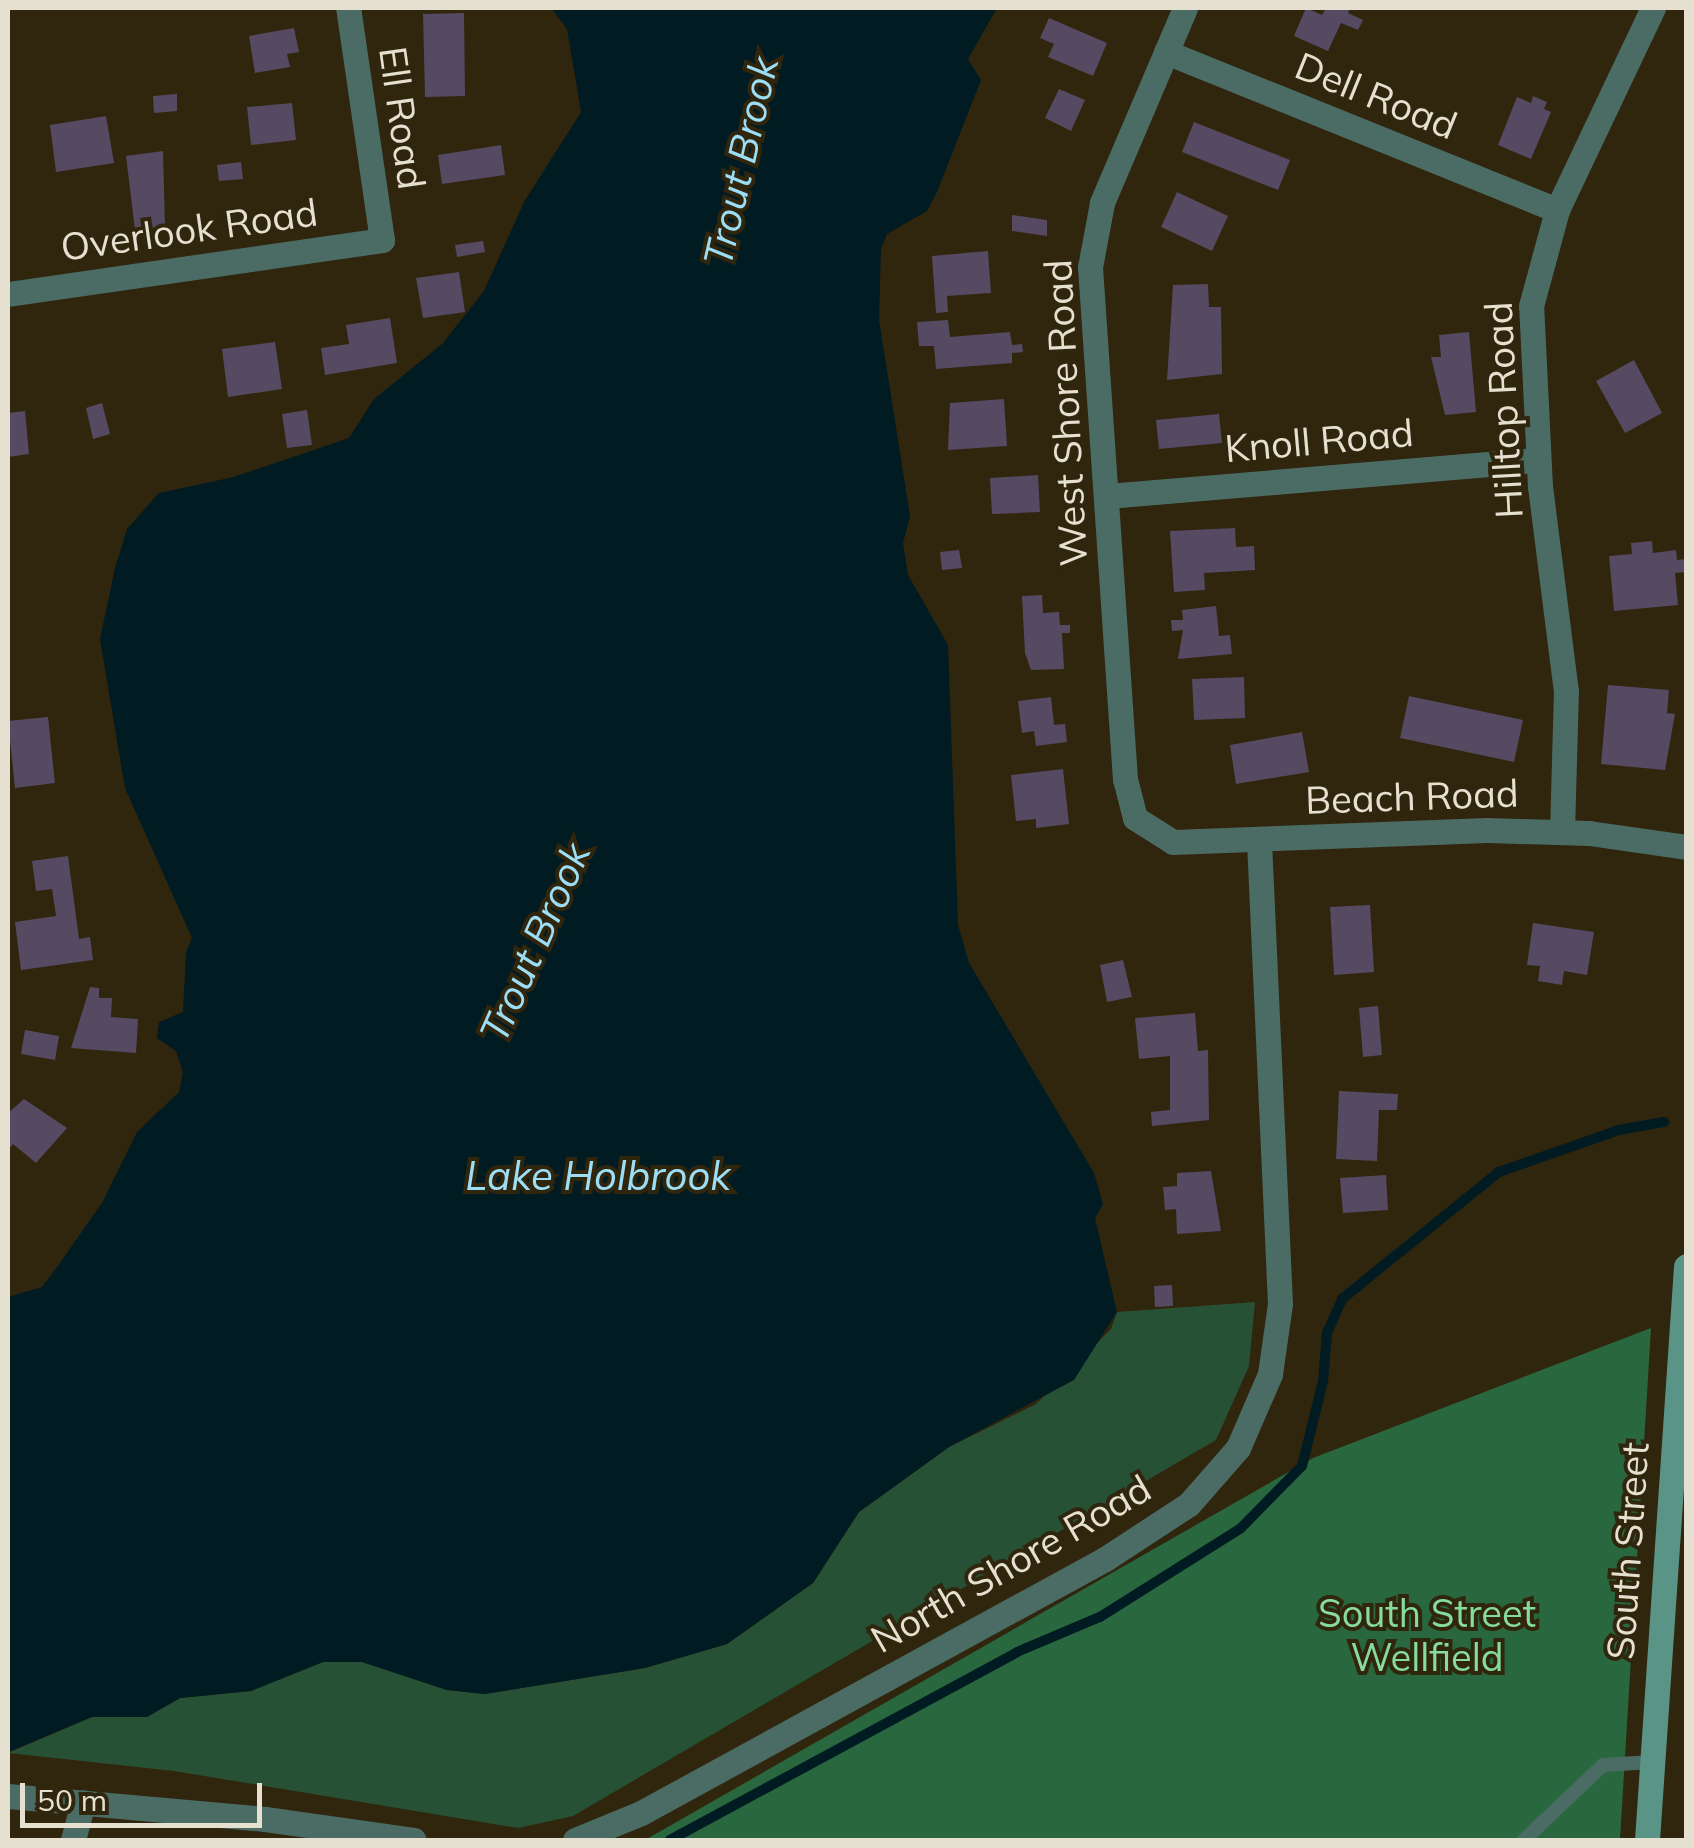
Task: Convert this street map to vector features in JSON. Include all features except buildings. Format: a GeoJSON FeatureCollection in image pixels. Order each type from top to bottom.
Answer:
{"type":"FeatureCollection","features":[{"type":"Feature","properties":{"kind":"main road","name":"South Street"},"geometry":{"type":"LineString","coordinates":[[1647,1840],[1680,1414],[1686,1266]]}},
{"type":"Feature","properties":{"kind":"street","name":"Ell Road"},"geometry":{"type":"LineString","coordinates":[[348,8],[382,240]]}},
{"type":"Feature","properties":{"kind":"street","name":"West Shore Road"},"geometry":{"type":"LineString","coordinates":[[1142,828],[1130,809],[1124,779],[1107,496],[1089,290],[1092,244],[1102,203],[1185,8]]}},
{"type":"Feature","properties":{"kind":"street","name":"Hilltop Road"},"geometry":{"type":"LineString","coordinates":[[1562,832],[1566,692],[1537,460],[1531,306],[1557,210],[1653,8]]}},
{"type":"Feature","properties":{"kind":"street","name":"Dell Road"},"geometry":{"type":"LineString","coordinates":[[1166,52],[1557,210]]}},
{"type":"Feature","properties":{"kind":"street","name":"Overlook Road"},"geometry":{"type":"LineString","coordinates":[[8,294],[382,240]]}},
{"type":"Feature","properties":{"kind":"street","name":"Knoll Road"},"geometry":{"type":"LineString","coordinates":[[1107,496],[1537,460]]}},
{"type":"Feature","properties":{"kind":"street","name":"Beach Road"},"geometry":{"type":"LineString","coordinates":[[1142,828],[1173,842],[1562,832],[1686,847]]}},
{"type":"Feature","properties":{"kind":"street","name":"North Shore Road"},"geometry":{"type":"LineString","coordinates":[[575,1840],[640,1813],[1105,1559],[1189,1504],[1238,1448],[1270,1374],[1280,1304],[1259,840]]}},
{"type":"Feature","properties":{"kind":"street"},"geometry":{"type":"LineString","coordinates":[[8,1796],[414,1840]]}},
{"type":"Feature","properties":{"kind":"street"},"geometry":{"type":"LineString","coordinates":[[72,1840],[83,1802]]}},
{"type":"Feature","properties":{"kind":"lane"},"geometry":{"type":"LineString","coordinates":[[1524,1840],[1603,1765],[1652,1762]]}},
{"type":"Feature","properties":{"kind":"green space"},"geometry":{"type":"Polygon","coordinates":[[[1255,1302],[1249,1366],[1216,1440],[573,1816],[518,1828],[174,1771],[8,1753],[92,1717],[147,1717],[180,1698],[251,1691],[323,1662],[362,1662],[447,1690],[485,1694],[645,1668],[727,1644],[813,1583],[859,1512],[949,1447],[1036,1404],[1111,1329],[1117,1312],[1255,1302]]]}},
{"type":"Feature","properties":{"kind":"green space","name":"South Street Wellfield"},"geometry":{"type":"Polygon","coordinates":[[[1651,1328],[1620,1840],[645,1840],[1313,1458],[1651,1328]]]}},
{"type":"Feature","properties":{"kind":"water","name":"Lake Holbrook"},"geometry":{"type":"Polygon","coordinates":[[[551,8],[997,8],[968,59],[981,80],[937,192],[927,211],[887,234],[881,249],[879,320],[910,516],[903,543],[908,575],[948,645],[958,925],[969,963],[1094,1173],[1103,1204],[1095,1218],[1117,1312],[1074,1380],[949,1447],[859,1512],[813,1583],[727,1644],[645,1668],[485,1694],[447,1690],[362,1662],[323,1662],[251,1691],[180,1698],[147,1717],[92,1717],[8,1752],[8,1297],[42,1287],[102,1203],[137,1132],[179,1092],[183,1072],[176,1051],[157,1038],[159,1022],[183,1012],[186,952],[192,938],[125,788],[100,639],[127,529],[159,493],[234,477],[349,438],[374,399],[442,344],[484,291],[524,202],[581,112],[567,29],[551,8]]]}},
{"type":"Feature","properties":{"kind":"waterway"},"geometry":{"type":"LineString","coordinates":[[670,1840],[1017,1652],[1100,1617],[1240,1529],[1302,1466],[1323,1381],[1327,1333],[1342,1299],[1499,1172],[1619,1130],[1664,1122]]}},
{"type":"Feature","properties":{"kind":"water label","name":"Trout Brook"},"geometry":{"type":"Point","coordinates":[740,161]}},
{"type":"Feature","properties":{"kind":"water label","name":"Trout Brook"},"geometry":{"type":"Point","coordinates":[534,942]}}]}
